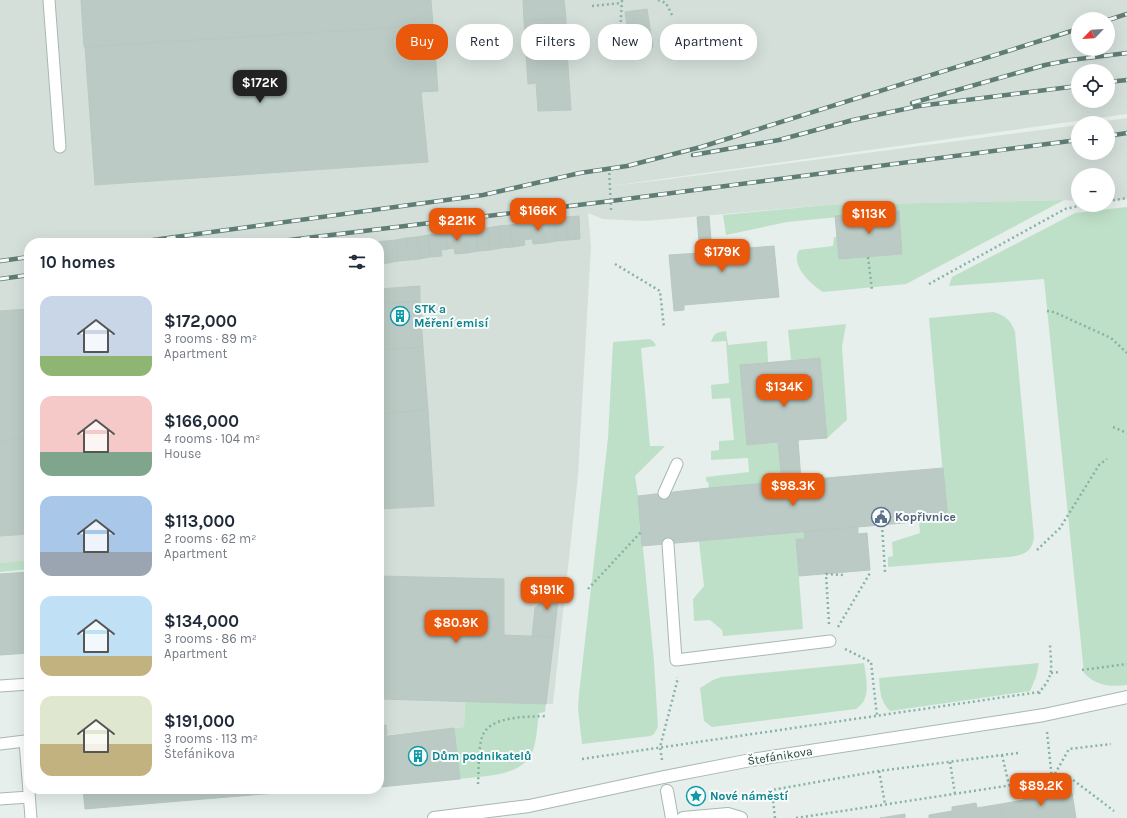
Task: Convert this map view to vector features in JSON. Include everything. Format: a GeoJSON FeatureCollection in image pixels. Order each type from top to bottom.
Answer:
{"type":"FeatureCollection","features":[{"type":"Feature","properties":{"kind":"street","name":"Štefánikova"},"geometry":{"type":"LineString","coordinates":[[434,818],[529,806],[751,760],[1044,715],[1127,697]]}},
{"type":"Feature","properties":{"kind":"street"},"geometry":{"type":"LineString","coordinates":[[667,791],[672,818]]}},
{"type":"Feature","properties":{"kind":"street"},"geometry":{"type":"LineString","coordinates":[[683,818],[728,816],[741,818]]}},
{"type":"Feature","properties":{"kind":"lane"},"geometry":{"type":"LineString","coordinates":[[49,0],[60,147]]}},
{"type":"Feature","properties":{"kind":"lane"},"geometry":{"type":"LineString","coordinates":[[664,493],[677,464]]}},
{"type":"Feature","properties":{"kind":"lane"},"geometry":{"type":"LineString","coordinates":[[668,544],[676,660],[830,641]]}},
{"type":"Feature","properties":{"kind":"lane"},"geometry":{"type":"LineString","coordinates":[[0,686],[24,684]]}},
{"type":"Feature","properties":{"kind":"lane"},"geometry":{"type":"LineString","coordinates":[[0,744],[24,741]]}},
{"type":"Feature","properties":{"kind":"lane"},"geometry":{"type":"LineString","coordinates":[[30,794],[31,818]]}},
{"type":"Feature","properties":{"kind":"lane"},"geometry":{"type":"LineString","coordinates":[[0,799],[30,797]]}},
{"type":"Feature","properties":{"kind":"path"},"geometry":{"type":"LineString","coordinates":[[658,0],[666,3],[673,17]]}},
{"type":"Feature","properties":{"kind":"path"},"geometry":{"type":"LineString","coordinates":[[592,6],[622,2],[621,24]]}},
{"type":"Feature","properties":{"kind":"path"},"geometry":{"type":"LineString","coordinates":[[609,168],[611,210]]}},
{"type":"Feature","properties":{"kind":"path"},"geometry":{"type":"LineString","coordinates":[[1115,200],[1127,198]]}},
{"type":"Feature","properties":{"kind":"path"},"geometry":{"type":"LineString","coordinates":[[929,284],[1064,209],[1071,208]]}},
{"type":"Feature","properties":{"kind":"path"},"geometry":{"type":"LineString","coordinates":[[868,257],[872,290]]}},
{"type":"Feature","properties":{"kind":"path"},"geometry":{"type":"LineString","coordinates":[[615,264],[660,290],[664,328]]}},
{"type":"Feature","properties":{"kind":"path"},"geometry":{"type":"LineString","coordinates":[[1047,311],[1054,312],[1111,338],[1127,353]]}},
{"type":"Feature","properties":{"kind":"path"},"geometry":{"type":"LineString","coordinates":[[1113,427],[1127,433]]}},
{"type":"Feature","properties":{"kind":"path"},"geometry":{"type":"LineString","coordinates":[[1037,550],[1060,528],[1099,465],[1107,458]]}},
{"type":"Feature","properties":{"kind":"path"},"geometry":{"type":"LineString","coordinates":[[882,525],[885,572]]}},
{"type":"Feature","properties":{"kind":"path"},"geometry":{"type":"LineString","coordinates":[[588,589],[641,532]]}},
{"type":"Feature","properties":{"kind":"path"},"geometry":{"type":"LineString","coordinates":[[830,641],[870,573]]}},
{"type":"Feature","properties":{"kind":"path"},"geometry":{"type":"LineString","coordinates":[[830,641],[826,574],[843,575]]}},
{"type":"Feature","properties":{"kind":"path"},"geometry":{"type":"LineString","coordinates":[[830,641],[870,662],[877,716]]}},
{"type":"Feature","properties":{"kind":"path"},"geometry":{"type":"LineString","coordinates":[[582,759],[1039,692],[1047,684],[1051,673],[1050,645]]}},
{"type":"Feature","properties":{"kind":"path"},"geometry":{"type":"LineString","coordinates":[[662,760],[660,747],[677,682],[676,660]]}},
{"type":"Feature","properties":{"kind":"path"},"geometry":{"type":"LineString","coordinates":[[1082,670],[1127,664]]}},
{"type":"Feature","properties":{"kind":"path"},"geometry":{"type":"LineString","coordinates":[[1051,673],[1059,672]]}},
{"type":"Feature","properties":{"kind":"path"},"geometry":{"type":"LineString","coordinates":[[1039,692],[1040,696]]}},
{"type":"Feature","properties":{"kind":"path"},"geometry":{"type":"LineString","coordinates":[[478,784],[482,736],[488,729],[495,723],[506,719],[547,716]]}},
{"type":"Feature","properties":{"kind":"path"},"geometry":{"type":"LineString","coordinates":[[1047,732],[1052,779]]}},
{"type":"Feature","properties":{"kind":"path"},"geometry":{"type":"LineString","coordinates":[[1052,779],[1069,749],[1111,744]]}},
{"type":"Feature","properties":{"kind":"path"},"geometry":{"type":"LineString","coordinates":[[775,818],[772,790],[879,772],[1018,753]]}},
{"type":"Feature","properties":{"kind":"path"},"geometry":{"type":"LineString","coordinates":[[1002,755],[1009,785]]}},
{"type":"Feature","properties":{"kind":"path"},"geometry":{"type":"LineString","coordinates":[[950,762],[955,794]]}},
{"type":"Feature","properties":{"kind":"path"},"geometry":{"type":"LineString","coordinates":[[879,772],[885,804]]}},
{"type":"Feature","properties":{"kind":"path"},"geometry":{"type":"LineString","coordinates":[[796,818],[1068,776],[1114,811]]}},
{"type":"Feature","properties":{"kind":"shaded area"},"geometry":{"type":"Polygon","coordinates":[[[0,0],[1127,0],[1127,114],[1113,116],[1071,116],[1071,122],[611,186],[1071,126],[1071,160],[1115,160],[1115,120],[1127,118],[1127,199],[1115,201],[1115,168],[1071,168],[1071,201],[827,205],[646,221],[603,219],[588,213],[591,246],[578,476],[553,704],[465,701],[464,727],[387,735],[386,726],[384,726],[384,238],[24,238],[24,561],[0,563],[0,0]]]}},
{"type":"Feature","properties":{"kind":"green space"},"geometry":{"type":"Polygon","coordinates":[[[1064,200],[906,284],[823,292],[803,274],[799,268],[797,256],[799,250],[833,246],[834,237],[837,237],[840,259],[902,254],[899,211],[787,222],[726,235],[723,215],[827,205],[1064,200]]]}},
{"type":"Feature","properties":{"kind":"green space"},"geometry":{"type":"Polygon","coordinates":[[[1127,207],[1127,685],[1109,686],[1093,681],[1084,673],[1044,279],[949,286],[952,277],[1075,213],[1115,212],[1115,208],[1127,207]]]}},
{"type":"Feature","properties":{"kind":"green space"},"geometry":{"type":"Polygon","coordinates":[[[993,312],[1007,319],[1012,324],[1015,332],[1034,537],[1031,547],[1023,554],[1009,557],[888,567],[888,557],[893,556],[892,542],[920,533],[919,522],[947,519],[929,318],[993,312]]]}},
{"type":"Feature","properties":{"kind":"green space"},"geometry":{"type":"Polygon","coordinates":[[[846,324],[842,347],[847,420],[827,438],[820,358],[791,360],[788,330],[846,324]]]}},
{"type":"Feature","properties":{"kind":"green space"},"geometry":{"type":"Polygon","coordinates":[[[726,331],[728,345],[767,341],[768,362],[740,365],[747,444],[778,442],[782,483],[709,488],[708,482],[706,481],[706,477],[749,472],[748,458],[711,460],[711,451],[719,450],[719,441],[734,440],[730,398],[712,399],[711,385],[729,383],[726,341],[711,342],[716,334],[726,331]]]}},
{"type":"Feature","properties":{"kind":"green space"},"geometry":{"type":"Polygon","coordinates":[[[650,339],[656,346],[641,348],[650,446],[665,446],[635,476],[654,662],[658,727],[651,736],[582,744],[578,709],[579,694],[608,438],[613,342],[650,339]]]}},
{"type":"Feature","properties":{"kind":"green space"},"geometry":{"type":"Polygon","coordinates":[[[804,532],[805,539],[796,540],[803,629],[723,636],[722,630],[710,620],[694,621],[693,599],[704,586],[699,541],[804,532]]]}},
{"type":"Feature","properties":{"kind":"green space"},"geometry":{"type":"Polygon","coordinates":[[[24,561],[24,570],[0,572],[0,563],[24,561]]]}},
{"type":"Feature","properties":{"kind":"green space"},"geometry":{"type":"Polygon","coordinates":[[[864,663],[867,682],[866,694],[861,705],[856,709],[712,727],[704,721],[700,688],[721,677],[864,663]]]}},
{"type":"Feature","properties":{"kind":"green space"},"geometry":{"type":"Polygon","coordinates":[[[1039,663],[1036,677],[1030,691],[890,711],[882,700],[880,692],[879,678],[1039,663]]]}},
{"type":"Feature","properties":{"kind":"green space"},"geometry":{"type":"Polygon","coordinates":[[[465,701],[546,704],[545,712],[539,713],[534,745],[531,755],[525,762],[518,768],[499,774],[460,779],[454,728],[464,727],[465,701]]]}},
{"type":"Feature","properties":{"kind":"building"},"geometry":{"type":"Polygon","coordinates":[[[81,0],[431,0],[433,24],[396,24],[396,27],[84,47],[81,0]]]}},
{"type":"Feature","properties":{"kind":"building"},"geometry":{"type":"Polygon","coordinates":[[[523,0],[564,0],[566,18],[524,21],[523,0]]]}},
{"type":"Feature","properties":{"kind":"building"},"geometry":{"type":"Polygon","coordinates":[[[647,9],[649,24],[627,24],[625,12],[647,9]]]}},
{"type":"Feature","properties":{"kind":"building"},"geometry":{"type":"Polygon","coordinates":[[[566,18],[566,24],[524,24],[524,21],[566,18]]]}},
{"type":"Feature","properties":{"kind":"building"},"geometry":{"type":"Polygon","coordinates":[[[396,27],[396,60],[436,60],[438,91],[421,92],[428,162],[95,185],[85,47],[396,27]]]}},
{"type":"Feature","properties":{"kind":"building"},"geometry":{"type":"Polygon","coordinates":[[[526,60],[568,60],[571,110],[538,111],[536,83],[528,84],[526,60]]]}},
{"type":"Feature","properties":{"kind":"building"},"geometry":{"type":"Polygon","coordinates":[[[899,211],[902,254],[839,259],[835,216],[899,211]]]}},
{"type":"Feature","properties":{"kind":"building"},"geometry":{"type":"Polygon","coordinates":[[[579,216],[580,239],[568,240],[566,217],[579,216]]]}},
{"type":"Feature","properties":{"kind":"building"},"geometry":{"type":"Polygon","coordinates":[[[709,216],[712,251],[774,246],[779,297],[684,305],[684,310],[674,311],[669,255],[700,253],[697,217],[709,216]]]}},
{"type":"Feature","properties":{"kind":"building"},"geometry":{"type":"Polygon","coordinates":[[[566,217],[568,240],[557,241],[554,219],[566,217]]]}},
{"type":"Feature","properties":{"kind":"building"},"geometry":{"type":"Polygon","coordinates":[[[554,219],[557,241],[545,243],[542,220],[554,219]]]}},
{"type":"Feature","properties":{"kind":"building"},"geometry":{"type":"Polygon","coordinates":[[[542,220],[545,243],[533,244],[530,222],[542,220]]]}},
{"type":"Feature","properties":{"kind":"building"},"geometry":{"type":"Polygon","coordinates":[[[530,222],[532,239],[524,240],[525,245],[513,247],[510,225],[530,222]]]}},
{"type":"Feature","properties":{"kind":"building"},"geometry":{"type":"Polygon","coordinates":[[[510,225],[513,247],[501,248],[499,226],[510,225]]]}},
{"type":"Feature","properties":{"kind":"building"},"geometry":{"type":"Polygon","coordinates":[[[499,226],[501,248],[490,250],[487,228],[499,226]]]}},
{"type":"Feature","properties":{"kind":"building"},"geometry":{"type":"Polygon","coordinates":[[[487,228],[490,250],[478,251],[476,229],[487,228]]]}},
{"type":"Feature","properties":{"kind":"building"},"geometry":{"type":"Polygon","coordinates":[[[476,229],[478,251],[467,253],[465,231],[476,229]]]}},
{"type":"Feature","properties":{"kind":"building"},"geometry":{"type":"Polygon","coordinates":[[[465,231],[467,253],[455,254],[454,248],[448,249],[446,233],[465,231]]]}},
{"type":"Feature","properties":{"kind":"building"},"geometry":{"type":"Polygon","coordinates":[[[446,233],[448,249],[441,250],[442,256],[430,257],[428,235],[446,233]]]}},
{"type":"Feature","properties":{"kind":"building"},"geometry":{"type":"Polygon","coordinates":[[[428,235],[430,257],[420,259],[417,237],[428,235]]]}},
{"type":"Feature","properties":{"kind":"building"},"geometry":{"type":"Polygon","coordinates":[[[417,237],[420,259],[409,260],[406,238],[417,237]]]}},
{"type":"Feature","properties":{"kind":"building"},"geometry":{"type":"Polygon","coordinates":[[[406,238],[409,260],[398,261],[396,240],[406,238]]]}},
{"type":"Feature","properties":{"kind":"building"},"geometry":{"type":"Polygon","coordinates":[[[396,240],[398,261],[388,263],[385,241],[396,240]]]}},
{"type":"Feature","properties":{"kind":"building"},"geometry":{"type":"Polygon","coordinates":[[[384,241],[388,263],[384,263],[384,241]]]}},
{"type":"Feature","properties":{"kind":"building"},"geometry":{"type":"Polygon","coordinates":[[[420,286],[420,301],[384,304],[384,289],[420,286]]]}},
{"type":"Feature","properties":{"kind":"building","name":"STK a Měření emisí"},"geometry":{"type":"Polygon","coordinates":[[[420,301],[423,347],[384,350],[384,304],[420,301]]]}},
{"type":"Feature","properties":{"kind":"building"},"geometry":{"type":"Polygon","coordinates":[[[24,309],[24,439],[0,441],[0,311],[24,309]]]}},
{"type":"Feature","properties":{"kind":"building"},"geometry":{"type":"Polygon","coordinates":[[[423,347],[428,410],[384,414],[384,350],[423,347]]]}},
{"type":"Feature","properties":{"kind":"building"},"geometry":{"type":"Polygon","coordinates":[[[820,358],[827,438],[798,440],[801,481],[782,483],[778,442],[747,445],[740,365],[820,358]]]}},
{"type":"Feature","properties":{"kind":"building"},"geometry":{"type":"Polygon","coordinates":[[[428,410],[434,506],[384,509],[384,414],[428,410]]]}},
{"type":"Feature","properties":{"kind":"building"},"geometry":{"type":"Polygon","coordinates":[[[24,439],[24,534],[0,536],[0,441],[24,439]]]}},
{"type":"Feature","properties":{"kind":"building"},"geometry":{"type":"Polygon","coordinates":[[[943,468],[948,519],[642,546],[638,496],[709,488],[943,468]]]}},
{"type":"Feature","properties":{"kind":"building"},"geometry":{"type":"Polygon","coordinates":[[[858,527],[858,534],[867,533],[870,570],[799,576],[796,539],[805,539],[804,532],[858,527]]]}},
{"type":"Feature","properties":{"kind":"building"},"geometry":{"type":"Polygon","coordinates":[[[24,572],[24,653],[0,655],[0,574],[24,572]]]}},
{"type":"Feature","properties":{"kind":"building"},"geometry":{"type":"Polygon","coordinates":[[[384,576],[504,579],[504,635],[554,637],[546,704],[384,699],[384,576]]]}},
{"type":"Feature","properties":{"kind":"building"},"geometry":{"type":"Polygon","coordinates":[[[545,579],[560,580],[554,637],[532,637],[535,608],[543,600],[545,579]]]}},
{"type":"Feature","properties":{"kind":"building"},"geometry":{"type":"Polygon","coordinates":[[[384,725],[386,725],[387,735],[384,736],[384,725]]]}},
{"type":"Feature","properties":{"kind":"building","name":"Dům podnikatelů"},"geometry":{"type":"Polygon","coordinates":[[[454,728],[460,779],[384,787],[384,736],[454,728]]]}},
{"type":"Feature","properties":{"kind":"building"},"geometry":{"type":"Polygon","coordinates":[[[1048,791],[1049,796],[1072,793],[1076,818],[1003,818],[1001,804],[1024,800],[1023,795],[1048,791]]]}},
{"type":"Feature","properties":{"kind":"building"},"geometry":{"type":"Polygon","coordinates":[[[84,794],[264,794],[85,809],[84,794]]]}},
{"type":"Feature","properties":{"kind":"building"},"geometry":{"type":"Polygon","coordinates":[[[976,803],[977,808],[1001,804],[1003,818],[929,818],[929,815],[952,811],[952,807],[976,803]]]}},
{"type":"Feature","properties":{"kind":"building"},"geometry":{"type":"Polygon","coordinates":[[[905,814],[905,818],[880,818],[905,814]]]}},
{"type":"Feature","properties":{"kind":"railway"},"geometry":{"type":"LineString","coordinates":[[1115,18],[1127,14]]}},
{"type":"Feature","properties":{"kind":"railway"},"geometry":{"type":"LineString","coordinates":[[168,238],[483,195],[580,173],[627,166],[701,147],[1071,31]]}},
{"type":"Feature","properties":{"kind":"railway"},"geometry":{"type":"LineString","coordinates":[[912,103],[1045,65],[1127,53]]}},
{"type":"Feature","properties":{"kind":"railway"},"geometry":{"type":"LineString","coordinates":[[1115,81],[1127,80]]}},
{"type":"Feature","properties":{"kind":"railway"},"geometry":{"type":"LineString","coordinates":[[693,155],[779,140],[853,120],[919,106],[1071,87]]}},
{"type":"Feature","properties":{"kind":"railway"},"geometry":{"type":"LineString","coordinates":[[1115,135],[1127,133]]}},
{"type":"Feature","properties":{"kind":"railway"},"geometry":{"type":"LineString","coordinates":[[306,238],[611,201],[1071,141]]}},
{"type":"Feature","properties":{"kind":"railway"},"geometry":{"type":"LineString","coordinates":[[0,261],[24,258]]}},
{"type":"Feature","properties":{"kind":"railway"},"geometry":{"type":"LineString","coordinates":[[0,279],[24,276]]}},
{"type":"Feature","properties":{"kind":"place","name":"STK a Měření emisí"},"geometry":{"type":"Point","coordinates":[400,316]}},
{"type":"Feature","properties":{"kind":"place","name":"Kopřivnice"},"geometry":{"type":"Point","coordinates":[881,517]}},
{"type":"Feature","properties":{"kind":"place","name":"Dům podnikatelů"},"geometry":{"type":"Point","coordinates":[418,756]}},
{"type":"Feature","properties":{"kind":"place","name":"Nové náměstí"},"geometry":{"type":"Point","coordinates":[696,796]}}]}
